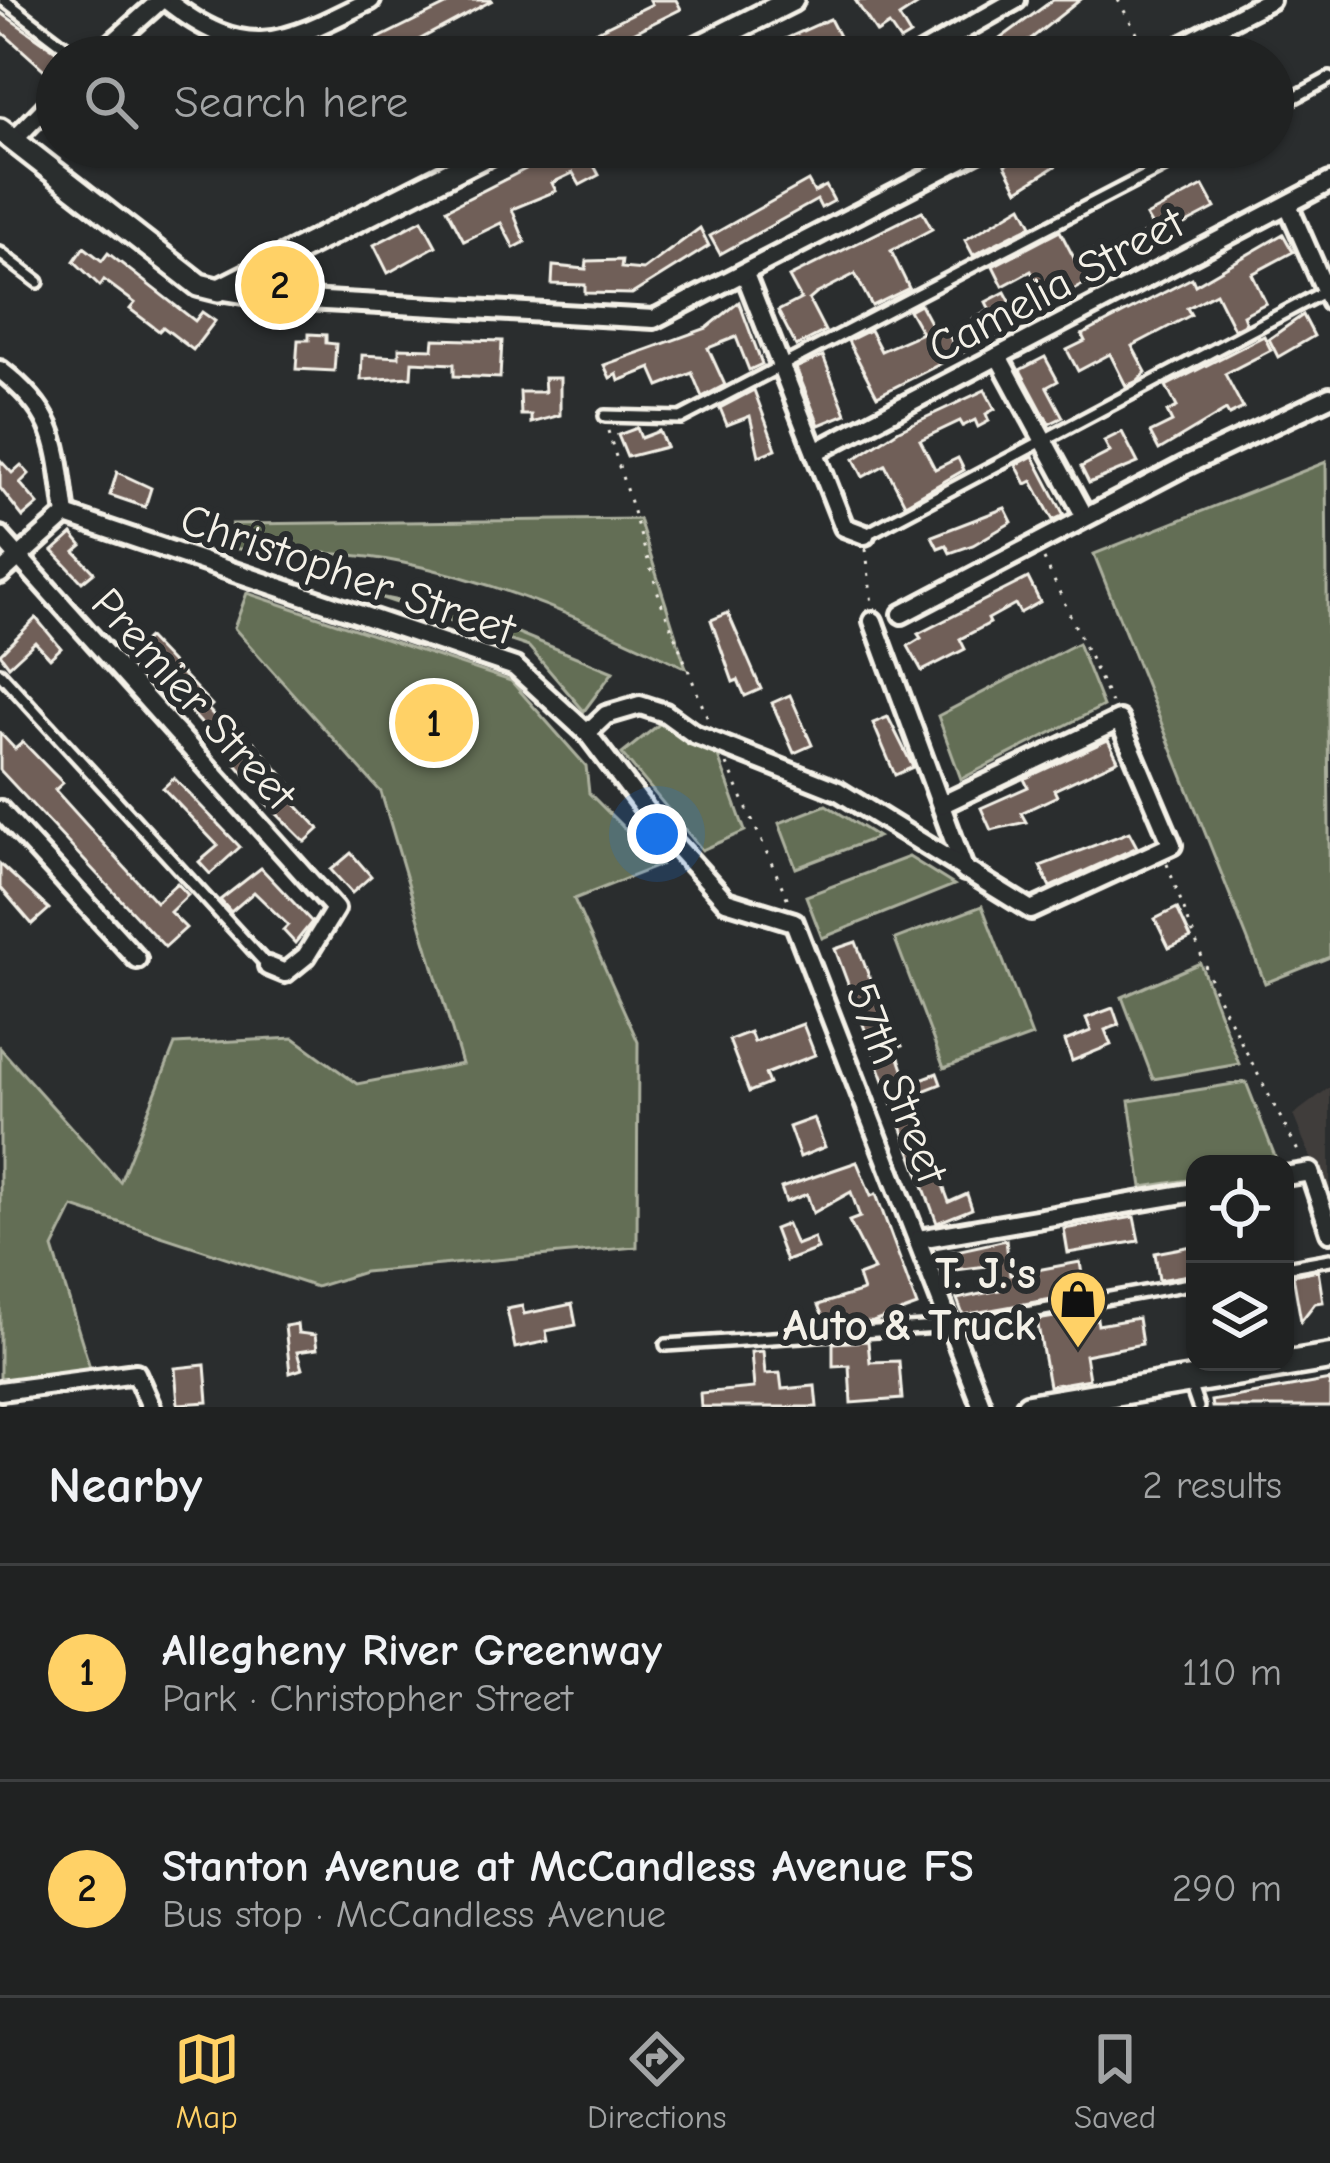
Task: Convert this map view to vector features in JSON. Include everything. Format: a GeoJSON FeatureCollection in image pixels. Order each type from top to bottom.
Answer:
{"type":"FeatureCollection","features":[{"type":"Feature","properties":{"kind":"main road"},"geometry":{"type":"LineString","coordinates":[[1030,1407],[1330,1357]]}},
{"type":"Feature","properties":{"kind":"street"},"geometry":{"type":"LineString","coordinates":[[122,36],[164,0],[201,28],[222,36]]}},
{"type":"Feature","properties":{"kind":"street"},"geometry":{"type":"LineString","coordinates":[[277,36],[309,31],[371,0]]}},
{"type":"Feature","properties":{"kind":"street"},"geometry":{"type":"LineString","coordinates":[[721,36],[792,0]]}},
{"type":"Feature","properties":{"kind":"street"},"geometry":{"type":"LineString","coordinates":[[953,36],[1016,0]]}},
{"type":"Feature","properties":{"kind":"street"},"geometry":{"type":"LineString","coordinates":[[1198,36],[1270,0]]}},
{"type":"Feature","properties":{"kind":"street"},"geometry":{"type":"LineString","coordinates":[[1211,31],[1214,36]]}},
{"type":"Feature","properties":{"kind":"street"},"geometry":{"type":"LineString","coordinates":[[36,112],[6,135],[36,158]]}},
{"type":"Feature","properties":{"kind":"street"},"geometry":{"type":"LineString","coordinates":[[48,168],[199,285],[635,321],[653,319],[745,274],[946,168]]}},
{"type":"Feature","properties":{"kind":"street"},"geometry":{"type":"LineString","coordinates":[[219,290],[460,168]]}},
{"type":"Feature","properties":{"kind":"street","name":"Camelia Street"},"geometry":{"type":"LineString","coordinates":[[815,452],[1330,182]]}},
{"type":"Feature","properties":{"kind":"street"},"geometry":{"type":"LineString","coordinates":[[1288,205],[1328,293]]}},
{"type":"Feature","properties":{"kind":"street"},"geometry":{"type":"LineString","coordinates":[[745,274],[844,527],[865,535]]}},
{"type":"Feature","properties":{"kind":"street"},"geometry":{"type":"LineString","coordinates":[[998,356],[1085,517]]}},
{"type":"Feature","properties":{"kind":"street"},"geometry":{"type":"LineString","coordinates":[[0,370],[42,406],[54,432],[66,515],[0,574]]}},
{"type":"Feature","properties":{"kind":"street"},"geometry":{"type":"LineString","coordinates":[[902,614],[1085,517],[1330,397]]}},
{"type":"Feature","properties":{"kind":"street","name":"Christopher Street"},"geometry":{"type":"LineString","coordinates":[[66,515],[515,667],[587,733],[653,820],[726,902],[793,918]]}},
{"type":"Feature","properties":{"kind":"street","name":"Premier Street"},"geometry":{"type":"LineString","coordinates":[[0,536],[335,909],[298,965],[285,974],[268,966]]}},
{"type":"Feature","properties":{"kind":"street"},"geometry":{"type":"LineString","coordinates":[[873,621],[966,872]]}},
{"type":"Feature","properties":{"kind":"street"},"geometry":{"type":"LineString","coordinates":[[587,733],[606,715],[640,705],[665,713],[694,734],[838,791],[1031,910],[1167,848],[1119,720],[941,805]]}},
{"type":"Feature","properties":{"kind":"street"},"geometry":{"type":"LineString","coordinates":[[0,810],[137,959]]}},
{"type":"Feature","properties":{"kind":"street","name":"57th Street"},"geometry":{"type":"LineString","coordinates":[[793,918],[982,1407]]}},
{"type":"Feature","properties":{"kind":"street"},"geometry":{"type":"LineString","coordinates":[[1294,1175],[1310,1172],[1330,1232]]}},
{"type":"Feature","properties":{"kind":"street"},"geometry":{"type":"LineString","coordinates":[[920,1238],[1186,1194]]}},
{"type":"Feature","properties":{"kind":"street"},"geometry":{"type":"LineString","coordinates":[[0,1391],[136,1373],[152,1407]]}},
{"type":"Feature","properties":{"kind":"lane"},"geometry":{"type":"LineString","coordinates":[[4,0],[51,36]]}},
{"type":"Feature","properties":{"kind":"lane"},"geometry":{"type":"LineString","coordinates":[[1294,98],[1330,78]]}},
{"type":"Feature","properties":{"kind":"lane"},"geometry":{"type":"LineString","coordinates":[[605,416],[681,418],[1161,168]]}},
{"type":"Feature","properties":{"kind":"lane"},"geometry":{"type":"LineString","coordinates":[[0,253],[38,282]]}},
{"type":"Feature","properties":{"kind":"lane"},"geometry":{"type":"LineString","coordinates":[[865,535],[1328,293]]}},
{"type":"Feature","properties":{"kind":"lane"},"geometry":{"type":"LineString","coordinates":[[0,673],[268,966]]}},
{"type":"Feature","properties":{"kind":"lane"},"geometry":{"type":"LineString","coordinates":[[1294,1265],[1330,1259]]}},
{"type":"Feature","properties":{"kind":"lane"},"geometry":{"type":"LineString","coordinates":[[666,1345],[952,1326],[1186,1284]]}},
{"type":"Feature","properties":{"kind":"lane"},"geometry":{"type":"LineString","coordinates":[[1190,1381],[1198,1407]]}},
{"type":"Feature","properties":{"kind":"path"},"geometry":{"type":"LineString","coordinates":[[1118,0],[1141,36]]}},
{"type":"Feature","properties":{"kind":"path"},"geometry":{"type":"LineString","coordinates":[[605,416],[661,602],[714,736]]}},
{"type":"Feature","properties":{"kind":"path"},"geometry":{"type":"LineString","coordinates":[[865,535],[873,621]]}},
{"type":"Feature","properties":{"kind":"path"},"geometry":{"type":"LineString","coordinates":[[1036,542],[1119,720]]}},
{"type":"Feature","properties":{"kind":"path"},"geometry":{"type":"LineString","coordinates":[[719,747],[793,918]]}},
{"type":"Feature","properties":{"kind":"path"},"geometry":{"type":"LineString","coordinates":[[1167,848],[1215,992],[1310,1172]]}},
{"type":"Feature","properties":{"kind":"shaded area"},"geometry":{"type":"Polygon","coordinates":[[[1330,1087],[1330,1204],[1293,1115],[1330,1087]]]}},
{"type":"Feature","properties":{"kind":"green space"},"geometry":{"type":"Polygon","coordinates":[[[1326,462],[1330,957],[1265,983],[1094,554],[1326,462]]]}},
{"type":"Feature","properties":{"kind":"green space"},"geometry":{"type":"Polygon","coordinates":[[[639,519],[686,668],[546,606],[437,570],[356,556],[223,548],[232,524],[639,519]]]}},
{"type":"Feature","properties":{"kind":"green space"},"geometry":{"type":"Polygon","coordinates":[[[247,593],[511,681],[586,766],[589,793],[661,865],[574,899],[638,1042],[637,1247],[364,1272],[316,1287],[73,1207],[53,1248],[92,1374],[0,1386],[0,1048],[120,1182],[175,1044],[294,1038],[357,1084],[462,1064],[381,792],[234,628],[247,593]]]}},
{"type":"Feature","properties":{"kind":"green space"},"geometry":{"type":"Polygon","coordinates":[[[379,597],[479,617],[613,672],[584,711],[529,647],[379,597]]]}},
{"type":"Feature","properties":{"kind":"green space"},"geometry":{"type":"Polygon","coordinates":[[[1078,643],[1103,706],[961,779],[938,716],[1078,643]]]}},
{"type":"Feature","properties":{"kind":"green space"},"geometry":{"type":"Polygon","coordinates":[[[662,722],[715,748],[745,831],[702,850],[622,754],[662,722]]]}},
{"type":"Feature","properties":{"kind":"green space"},"geometry":{"type":"Polygon","coordinates":[[[826,805],[878,837],[796,868],[779,823],[826,805]]]}},
{"type":"Feature","properties":{"kind":"green space"},"geometry":{"type":"Polygon","coordinates":[[[909,857],[954,885],[822,938],[806,896],[909,857]]]}},
{"type":"Feature","properties":{"kind":"green space"},"geometry":{"type":"Polygon","coordinates":[[[982,906],[1032,1036],[944,1068],[895,939],[982,906]]]}},
{"type":"Feature","properties":{"kind":"green space"},"geometry":{"type":"Polygon","coordinates":[[[1200,963],[1239,1064],[1153,1079],[1122,997],[1200,963]]]}},
{"type":"Feature","properties":{"kind":"green space"},"geometry":{"type":"Polygon","coordinates":[[[1246,1082],[1274,1155],[1186,1155],[1186,1180],[1142,1187],[1129,1101],[1246,1082]]]}},
{"type":"Feature","properties":{"kind":"building"},"geometry":{"type":"Polygon","coordinates":[[[456,0],[493,0],[426,36],[383,36],[456,0]]]}},
{"type":"Feature","properties":{"kind":"building"},"geometry":{"type":"Polygon","coordinates":[[[650,0],[676,0],[681,9],[627,36],[587,36],[652,4],[650,0]]]}},
{"type":"Feature","properties":{"kind":"building"},"geometry":{"type":"Polygon","coordinates":[[[855,0],[925,0],[899,17],[910,35],[897,36],[889,25],[877,33],[855,0]]]}},
{"type":"Feature","properties":{"kind":"building"},"geometry":{"type":"Polygon","coordinates":[[[1053,0],[1080,0],[1034,36],[1004,36],[1053,0]]]}},
{"type":"Feature","properties":{"kind":"building"},"geometry":{"type":"Polygon","coordinates":[[[0,12],[36,37],[36,62],[0,30],[0,12]]]}},
{"type":"Feature","properties":{"kind":"building"},"geometry":{"type":"Polygon","coordinates":[[[830,19],[839,36],[792,36],[830,19]]]}},
{"type":"Feature","properties":{"kind":"building"},"geometry":{"type":"Polygon","coordinates":[[[528,168],[595,168],[599,175],[580,185],[573,173],[552,183],[556,191],[512,209],[525,242],[514,248],[501,223],[464,241],[447,209],[528,168]]]}},
{"type":"Feature","properties":{"kind":"building"},"geometry":{"type":"Polygon","coordinates":[[[1007,168],[1052,168],[1018,190],[1007,168]]]}},
{"type":"Feature","properties":{"kind":"building"},"geometry":{"type":"Polygon","coordinates":[[[808,181],[814,192],[826,186],[834,201],[821,208],[817,200],[720,254],[710,236],[808,181]]]}},
{"type":"Feature","properties":{"kind":"building"},"geometry":{"type":"Polygon","coordinates":[[[1203,186],[1215,208],[1173,230],[1176,235],[1134,254],[1127,242],[1153,228],[1146,216],[1203,186]]]}},
{"type":"Feature","properties":{"kind":"building"},"geometry":{"type":"Polygon","coordinates":[[[1022,206],[1032,225],[973,255],[965,240],[1022,206]]]}},
{"type":"Feature","properties":{"kind":"building"},"geometry":{"type":"Polygon","coordinates":[[[922,211],[932,229],[891,251],[909,288],[872,306],[855,274],[816,294],[809,300],[825,331],[796,346],[778,311],[801,299],[789,277],[922,211]]]}},
{"type":"Feature","properties":{"kind":"building"},"geometry":{"type":"Polygon","coordinates":[[[422,220],[436,246],[388,273],[374,245],[422,220]]]}},
{"type":"Feature","properties":{"kind":"building"},"geometry":{"type":"Polygon","coordinates":[[[700,228],[709,246],[632,294],[585,293],[585,285],[552,284],[553,266],[586,269],[587,261],[622,260],[621,268],[643,270],[700,228]]]}},
{"type":"Feature","properties":{"kind":"building"},"geometry":{"type":"Polygon","coordinates":[[[1060,231],[1075,260],[1092,251],[1104,273],[1048,304],[1031,271],[1003,286],[993,266],[1060,231]]]}},
{"type":"Feature","properties":{"kind":"building"},"geometry":{"type":"Polygon","coordinates":[[[1283,234],[1293,252],[1252,274],[1266,303],[1243,315],[1246,323],[1234,329],[1216,293],[1187,308],[1191,315],[1132,346],[1146,372],[1137,381],[1126,386],[1110,354],[1078,371],[1067,350],[1085,341],[1082,335],[1192,278],[1195,285],[1283,234]]]}},
{"type":"Feature","properties":{"kind":"building"},"geometry":{"type":"Polygon","coordinates":[[[84,247],[102,261],[108,253],[195,321],[202,312],[215,321],[193,350],[163,327],[159,331],[130,309],[135,303],[104,280],[100,286],[74,261],[84,247]]]}},
{"type":"Feature","properties":{"kind":"building"},"geometry":{"type":"Polygon","coordinates":[[[1005,292],[1019,318],[995,331],[997,335],[877,396],[848,341],[870,330],[881,351],[922,333],[909,310],[920,304],[936,334],[946,329],[953,343],[979,330],[973,319],[990,310],[986,302],[1005,292]]]}},
{"type":"Feature","properties":{"kind":"building"},"geometry":{"type":"Polygon","coordinates":[[[739,302],[762,364],[749,370],[736,337],[708,348],[725,385],[702,397],[692,373],[659,386],[651,368],[619,381],[617,374],[610,378],[604,365],[707,328],[739,302]]]}},
{"type":"Feature","properties":{"kind":"building"},"geometry":{"type":"Polygon","coordinates":[[[1303,315],[1314,336],[1278,357],[1269,339],[1303,315]]]}},
{"type":"Feature","properties":{"kind":"building"},"geometry":{"type":"Polygon","coordinates":[[[309,334],[326,335],[326,343],[336,344],[334,371],[296,369],[298,340],[309,340],[309,334]]]}},
{"type":"Feature","properties":{"kind":"building"},"geometry":{"type":"Polygon","coordinates":[[[1264,336],[1271,350],[1225,374],[1243,408],[1229,415],[1226,410],[1159,450],[1150,433],[1172,422],[1167,412],[1177,407],[1166,386],[1264,336]]]}},
{"type":"Feature","properties":{"kind":"building"},"geometry":{"type":"Polygon","coordinates":[[[434,339],[502,341],[500,378],[454,376],[454,364],[412,362],[411,377],[361,380],[362,355],[399,357],[399,348],[433,349],[434,339]]]}},
{"type":"Feature","properties":{"kind":"building"},"geometry":{"type":"Polygon","coordinates":[[[823,356],[846,414],[819,425],[796,368],[823,356]]]}},
{"type":"Feature","properties":{"kind":"building"},"geometry":{"type":"Polygon","coordinates":[[[1045,357],[1058,381],[1047,387],[1063,417],[1049,424],[1020,370],[1045,357]]]}},
{"type":"Feature","properties":{"kind":"building"},"geometry":{"type":"Polygon","coordinates":[[[544,378],[560,378],[560,415],[531,423],[531,415],[521,415],[520,392],[545,392],[544,378]]]}},
{"type":"Feature","properties":{"kind":"building"},"geometry":{"type":"Polygon","coordinates":[[[754,390],[776,449],[759,456],[750,416],[727,425],[720,408],[754,390]]]}},
{"type":"Feature","properties":{"kind":"building"},"geometry":{"type":"Polygon","coordinates":[[[985,390],[995,409],[986,414],[989,421],[978,427],[975,420],[963,426],[960,421],[920,440],[935,469],[958,458],[964,470],[905,504],[885,465],[863,477],[854,459],[899,430],[985,390]]]}},
{"type":"Feature","properties":{"kind":"building"},"geometry":{"type":"Polygon","coordinates":[[[637,428],[641,438],[659,431],[666,447],[627,457],[618,435],[637,428]]]}},
{"type":"Feature","properties":{"kind":"building"},"geometry":{"type":"Polygon","coordinates":[[[1122,432],[1138,463],[1089,483],[1081,467],[1110,452],[1104,441],[1122,432]]]}},
{"type":"Feature","properties":{"kind":"building"},"geometry":{"type":"Polygon","coordinates":[[[1033,456],[1064,515],[1053,520],[1032,481],[1026,484],[1016,465],[1033,456]]]}},
{"type":"Feature","properties":{"kind":"building"},"geometry":{"type":"Polygon","coordinates":[[[0,460],[12,473],[21,465],[29,474],[20,483],[38,504],[23,517],[0,488],[0,460]]]}},
{"type":"Feature","properties":{"kind":"building"},"geometry":{"type":"Polygon","coordinates":[[[117,472],[151,488],[145,507],[110,495],[117,472]]]}},
{"type":"Feature","properties":{"kind":"building"},"geometry":{"type":"Polygon","coordinates":[[[1005,508],[1012,522],[973,545],[950,553],[946,545],[938,548],[932,536],[1005,508]]]}},
{"type":"Feature","properties":{"kind":"building"},"geometry":{"type":"Polygon","coordinates":[[[72,534],[82,546],[75,552],[94,572],[82,582],[53,551],[72,534]]]}},
{"type":"Feature","properties":{"kind":"building"},"geometry":{"type":"Polygon","coordinates":[[[1028,578],[1040,602],[1020,613],[1015,604],[988,619],[990,623],[960,639],[965,649],[922,671],[908,646],[921,638],[918,634],[1028,578]]]}},
{"type":"Feature","properties":{"kind":"building"},"geometry":{"type":"Polygon","coordinates":[[[728,613],[761,689],[745,696],[738,680],[733,682],[711,620],[728,613]]]}},
{"type":"Feature","properties":{"kind":"building"},"geometry":{"type":"Polygon","coordinates":[[[36,618],[61,648],[50,658],[35,642],[9,666],[0,654],[36,618]]]}},
{"type":"Feature","properties":{"kind":"building"},"geometry":{"type":"Polygon","coordinates":[[[148,638],[212,705],[208,709],[228,731],[217,741],[182,702],[178,706],[169,696],[174,691],[134,651],[148,638]]]}},
{"type":"Feature","properties":{"kind":"building"},"geometry":{"type":"Polygon","coordinates":[[[790,695],[812,745],[794,753],[772,703],[790,695]]]}},
{"type":"Feature","properties":{"kind":"building"},"geometry":{"type":"Polygon","coordinates":[[[888,717],[913,767],[895,775],[873,723],[888,717]]]}},
{"type":"Feature","properties":{"kind":"building"},"geometry":{"type":"Polygon","coordinates":[[[0,733],[15,749],[23,742],[63,783],[55,790],[156,902],[177,883],[188,895],[170,912],[186,928],[165,947],[0,770],[0,733]]]}},
{"type":"Feature","properties":{"kind":"building"},"geometry":{"type":"Polygon","coordinates":[[[1108,740],[1118,760],[1054,790],[1057,796],[1021,813],[1026,822],[991,830],[981,808],[1028,787],[1024,779],[1108,740]]]}},
{"type":"Feature","properties":{"kind":"building"},"geometry":{"type":"Polygon","coordinates":[[[254,742],[298,793],[291,799],[319,829],[305,842],[265,802],[273,795],[250,770],[245,775],[233,761],[254,742]]]}},
{"type":"Feature","properties":{"kind":"building"},"geometry":{"type":"Polygon","coordinates":[[[174,778],[240,847],[210,874],[199,862],[218,846],[163,788],[174,778]]]}},
{"type":"Feature","properties":{"kind":"building"},"geometry":{"type":"Polygon","coordinates":[[[1129,832],[1137,847],[1050,887],[1040,866],[1129,832]]]}},
{"type":"Feature","properties":{"kind":"building"},"geometry":{"type":"Polygon","coordinates":[[[351,853],[371,876],[352,893],[331,870],[351,853]]]}},
{"type":"Feature","properties":{"kind":"building"},"geometry":{"type":"Polygon","coordinates":[[[0,864],[49,909],[32,924],[0,887],[0,864]]]}},
{"type":"Feature","properties":{"kind":"building"},"geometry":{"type":"Polygon","coordinates":[[[261,868],[312,922],[295,943],[283,930],[288,925],[254,892],[231,912],[220,900],[261,868]]]}},
{"type":"Feature","properties":{"kind":"building"},"geometry":{"type":"Polygon","coordinates":[[[1177,908],[1191,938],[1169,948],[1155,919],[1177,908]]]}},
{"type":"Feature","properties":{"kind":"building"},"geometry":{"type":"Polygon","coordinates":[[[856,942],[892,1037],[897,1035],[902,1046],[896,1049],[908,1084],[937,1073],[941,1084],[910,1096],[949,1202],[967,1194],[972,1209],[937,1223],[835,949],[856,942]]]}},
{"type":"Feature","properties":{"kind":"building"},"geometry":{"type":"Polygon","coordinates":[[[1113,1008],[1119,1025],[1105,1030],[1111,1045],[1072,1061],[1065,1041],[1091,1031],[1086,1018],[1113,1008]]]}},
{"type":"Feature","properties":{"kind":"building"},"geometry":{"type":"Polygon","coordinates":[[[803,1024],[815,1055],[765,1074],[769,1084],[749,1092],[729,1040],[750,1032],[754,1042],[803,1024]]]}},
{"type":"Feature","properties":{"kind":"building"},"geometry":{"type":"Polygon","coordinates":[[[814,1118],[825,1147],[800,1157],[789,1127],[814,1118]]]}},
{"type":"Feature","properties":{"kind":"building"},"geometry":{"type":"Polygon","coordinates":[[[857,1162],[871,1196],[876,1194],[917,1306],[873,1322],[826,1324],[818,1305],[863,1291],[858,1276],[874,1270],[849,1221],[860,1217],[851,1192],[813,1213],[807,1194],[786,1202],[781,1188],[857,1162]]]}},
{"type":"Feature","properties":{"kind":"building"},"geometry":{"type":"Polygon","coordinates":[[[1134,1217],[1139,1241],[1068,1253],[1064,1229],[1134,1217]]]}},
{"type":"Feature","properties":{"kind":"building"},"geometry":{"type":"Polygon","coordinates":[[[787,1224],[796,1245],[814,1238],[818,1249],[786,1261],[774,1229],[787,1224]]]}},
{"type":"Feature","properties":{"kind":"building"},"geometry":{"type":"Polygon","coordinates":[[[1006,1240],[1010,1275],[1080,1262],[1085,1293],[963,1315],[957,1299],[999,1290],[995,1265],[947,1271],[942,1254],[1006,1240]]]}},
{"type":"Feature","properties":{"kind":"building"},"geometry":{"type":"Polygon","coordinates":[[[1186,1247],[1186,1276],[1159,1280],[1155,1253],[1186,1247]]]}},
{"type":"Feature","properties":{"kind":"building"},"geometry":{"type":"Polygon","coordinates":[[[1318,1270],[1323,1302],[1315,1303],[1301,1321],[1294,1281],[1294,1275],[1318,1270]]]}},
{"type":"Feature","properties":{"kind":"building"},"geometry":{"type":"Polygon","coordinates":[[[572,1304],[576,1325],[546,1331],[548,1341],[515,1348],[507,1309],[522,1306],[524,1314],[572,1304]]]}},
{"type":"Feature","properties":{"kind":"building","name":"T. J.'s Auto & Truck"},"geometry":{"type":"Polygon","coordinates":[[[1078,1313],[1079,1322],[1097,1319],[1098,1325],[1138,1318],[1142,1344],[1085,1355],[1089,1379],[1049,1386],[1037,1320],[1078,1313]]]}},
{"type":"Feature","properties":{"kind":"building"},"geometry":{"type":"Polygon","coordinates":[[[297,1324],[298,1333],[315,1335],[317,1349],[297,1352],[302,1369],[290,1373],[285,1326],[297,1324]]]}},
{"type":"Feature","properties":{"kind":"building"},"geometry":{"type":"Polygon","coordinates":[[[868,1341],[870,1362],[899,1361],[902,1399],[851,1403],[849,1365],[833,1366],[833,1343],[868,1341]]]}},
{"type":"Feature","properties":{"kind":"building"},"geometry":{"type":"Polygon","coordinates":[[[763,1351],[765,1374],[780,1373],[782,1389],[815,1386],[817,1407],[701,1407],[700,1393],[754,1388],[751,1352],[763,1351]]]}},
{"type":"Feature","properties":{"kind":"building"},"geometry":{"type":"Polygon","coordinates":[[[205,1365],[208,1402],[178,1404],[175,1368],[205,1365]]]}},
{"type":"Feature","properties":{"kind":"building"},"geometry":{"type":"Polygon","coordinates":[[[1330,1380],[1330,1407],[1212,1407],[1211,1401],[1330,1380]]]}},
{"type":"Feature","properties":{"kind":"place","name":"Stanton Avenue at McCandless Avenue FS"},"geometry":{"type":"Point","coordinates":[280,285]}},
{"type":"Feature","properties":{"kind":"place","name":"Allegheny River Greenway"},"geometry":{"type":"Point","coordinates":[434,723]}},
{"type":"Feature","properties":{"kind":"place","name":"T. J.'s Auto & Truck"},"geometry":{"type":"Point","coordinates":[1078,1350]}}]}
